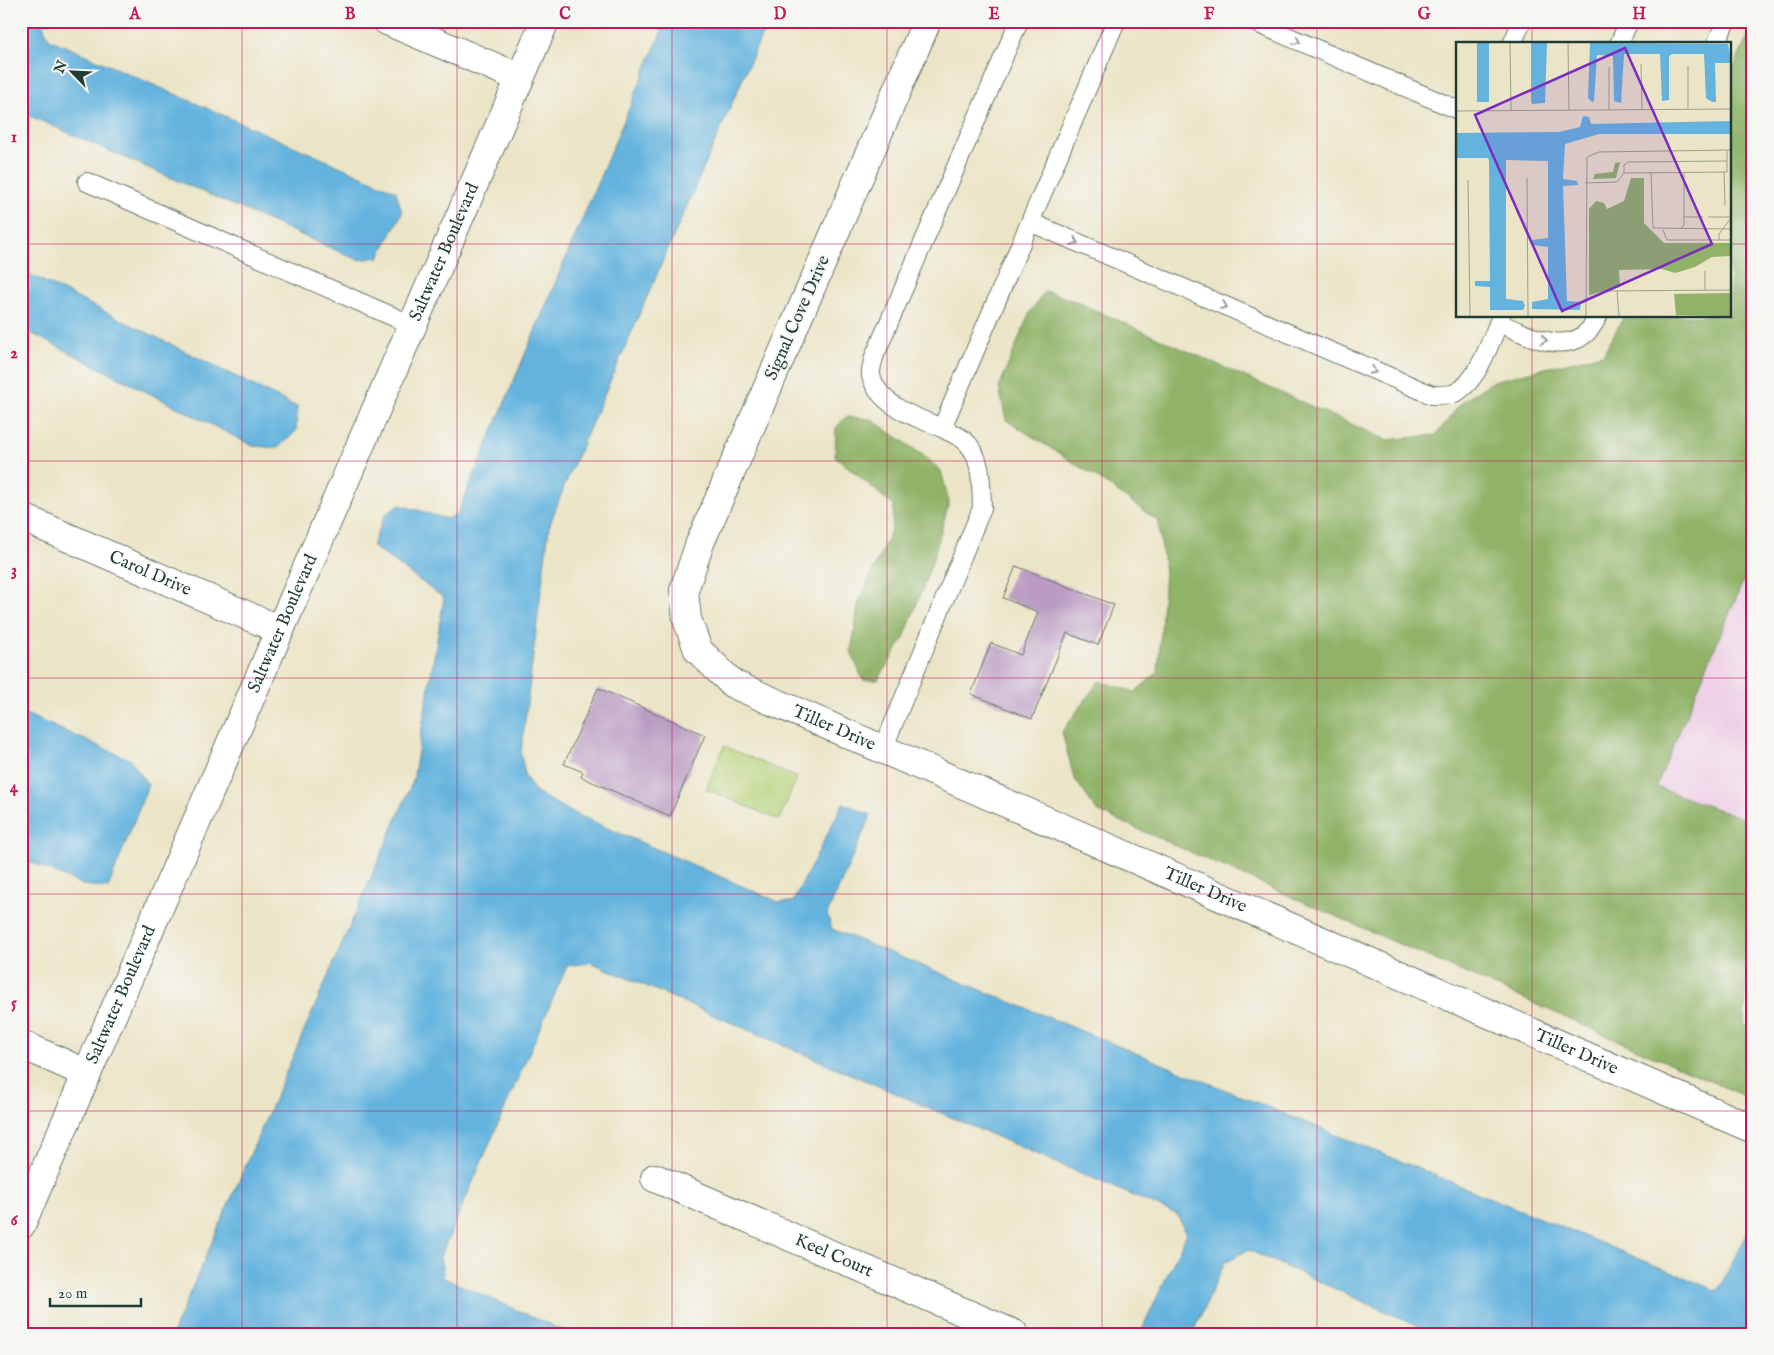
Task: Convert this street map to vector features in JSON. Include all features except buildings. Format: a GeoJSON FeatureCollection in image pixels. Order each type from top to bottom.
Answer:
{"type":"FeatureCollection","features":[{"type":"Feature","properties":{"kind":"street"},"geometry":{"type":"LineString","coordinates":[[387,21],[520,78]]}},
{"type":"Feature","properties":{"kind":"street","name":"Saltwater Boulevard"},"geometry":{"type":"LineString","coordinates":[[21,1225],[545,21]]}},
{"type":"Feature","properties":{"kind":"street","name":"Signal Cove Drive"},"geometry":{"type":"LineString","coordinates":[[687,619],[684,590],[700,543],[927,21]]}},
{"type":"Feature","properties":{"kind":"street","name":"Carol Drive"},"geometry":{"type":"LineString","coordinates":[[21,517],[280,630]]}},
{"type":"Feature","properties":{"kind":"street","name":"Tiller Drive"},"geometry":{"type":"LineString","coordinates":[[687,619],[698,650],[733,684],[1753,1129]]}},
{"type":"Feature","properties":{"kind":"street"},"geometry":{"type":"LineString","coordinates":[[21,1044],[87,1074]]}},
{"type":"Feature","properties":{"kind":"street","name":"Keel Court"},"geometry":{"type":"LineString","coordinates":[[655,1178],[1014,1334]]}},
{"type":"Feature","properties":{"kind":"lane"},"geometry":{"type":"LineString","coordinates":[[883,749],[982,508],[981,478],[975,454],[964,440],[942,428],[899,410],[881,395],[870,374],[874,357],[1019,21]]}},
{"type":"Feature","properties":{"kind":"lane"},"geometry":{"type":"LineString","coordinates":[[942,428],[1116,21]]}},
{"type":"Feature","properties":{"kind":"lane"},"geometry":{"type":"LineString","coordinates":[[1252,21],[1456,109]]}},
{"type":"Feature","properties":{"kind":"lane"},"geometry":{"type":"LineString","coordinates":[[1513,42],[1522,21]]}},
{"type":"Feature","properties":{"kind":"lane"},"geometry":{"type":"LineString","coordinates":[[1621,42],[1629,21]]}},
{"type":"Feature","properties":{"kind":"lane"},"geometry":{"type":"LineString","coordinates":[[1717,42],[1726,21]]}},
{"type":"Feature","properties":{"kind":"lane"},"geometry":{"type":"LineString","coordinates":[[87,182],[412,325]]}},
{"type":"Feature","properties":{"kind":"lane"},"geometry":{"type":"LineString","coordinates":[[1030,222],[1432,395],[1453,394],[1468,383],[1481,364],[1500,320],[1541,340],[1560,343],[1580,340],[1597,318]]}},
{"type":"Feature","properties":{"kind":"shaded area"},"geometry":{"type":"Polygon","coordinates":[[[1753,558],[1753,822],[1656,787],[1753,558]]]}},
{"type":"Feature","properties":{"kind":"shaded area"},"geometry":{"type":"Polygon","coordinates":[[[1753,1076],[1753,1100],[1744,1096],[1753,1076]]]}},
{"type":"Feature","properties":{"kind":"green space"},"geometry":{"type":"Polygon","coordinates":[[[1753,25],[1753,558],[1656,787],[1753,822],[1753,947],[1748,966],[1744,1022],[1753,1037],[1753,1076],[1744,1096],[1097,811],[1074,778],[1062,732],[1099,681],[1135,692],[1158,672],[1165,572],[1158,521],[1095,476],[1006,420],[999,387],[1029,314],[1045,291],[1075,301],[1387,440],[1436,435],[1461,403],[1493,381],[1603,354],[1623,318],[1732,318],[1732,72],[1753,25]]]}},
{"type":"Feature","properties":{"kind":"green space"},"geometry":{"type":"Polygon","coordinates":[[[846,417],[871,419],[924,456],[941,471],[949,502],[933,560],[904,638],[878,680],[863,680],[851,652],[859,602],[892,528],[894,506],[835,456],[836,428],[846,417]]]}},
{"type":"Feature","properties":{"kind":"green space"},"geometry":{"type":"Polygon","coordinates":[[[724,746],[797,778],[779,820],[706,789],[724,746]]]}},
{"type":"Feature","properties":{"kind":"water"},"geometry":{"type":"Polygon","coordinates":[[[21,21],[45,21],[43,25],[49,39],[396,191],[402,213],[379,257],[358,260],[21,112],[21,21]]]}},
{"type":"Feature","properties":{"kind":"water"},"geometry":{"type":"Polygon","coordinates":[[[666,21],[768,21],[565,484],[549,527],[521,753],[525,776],[536,793],[573,813],[779,902],[793,902],[843,803],[871,815],[827,914],[832,929],[1718,1291],[1753,1220],[1753,1334],[1436,1334],[1248,1250],[1225,1262],[1192,1334],[1140,1334],[1186,1235],[1178,1215],[590,962],[567,966],[440,1257],[444,1278],[571,1334],[172,1334],[413,781],[444,598],[372,546],[385,515],[400,505],[447,519],[458,513],[666,21]]]}},
{"type":"Feature","properties":{"kind":"water"},"geometry":{"type":"Polygon","coordinates":[[[21,270],[297,407],[296,431],[278,448],[253,446],[21,328],[21,270]]]}},
{"type":"Feature","properties":{"kind":"water"},"geometry":{"type":"Polygon","coordinates":[[[21,712],[131,760],[148,785],[108,888],[83,885],[21,858],[21,712]]]}}]}
